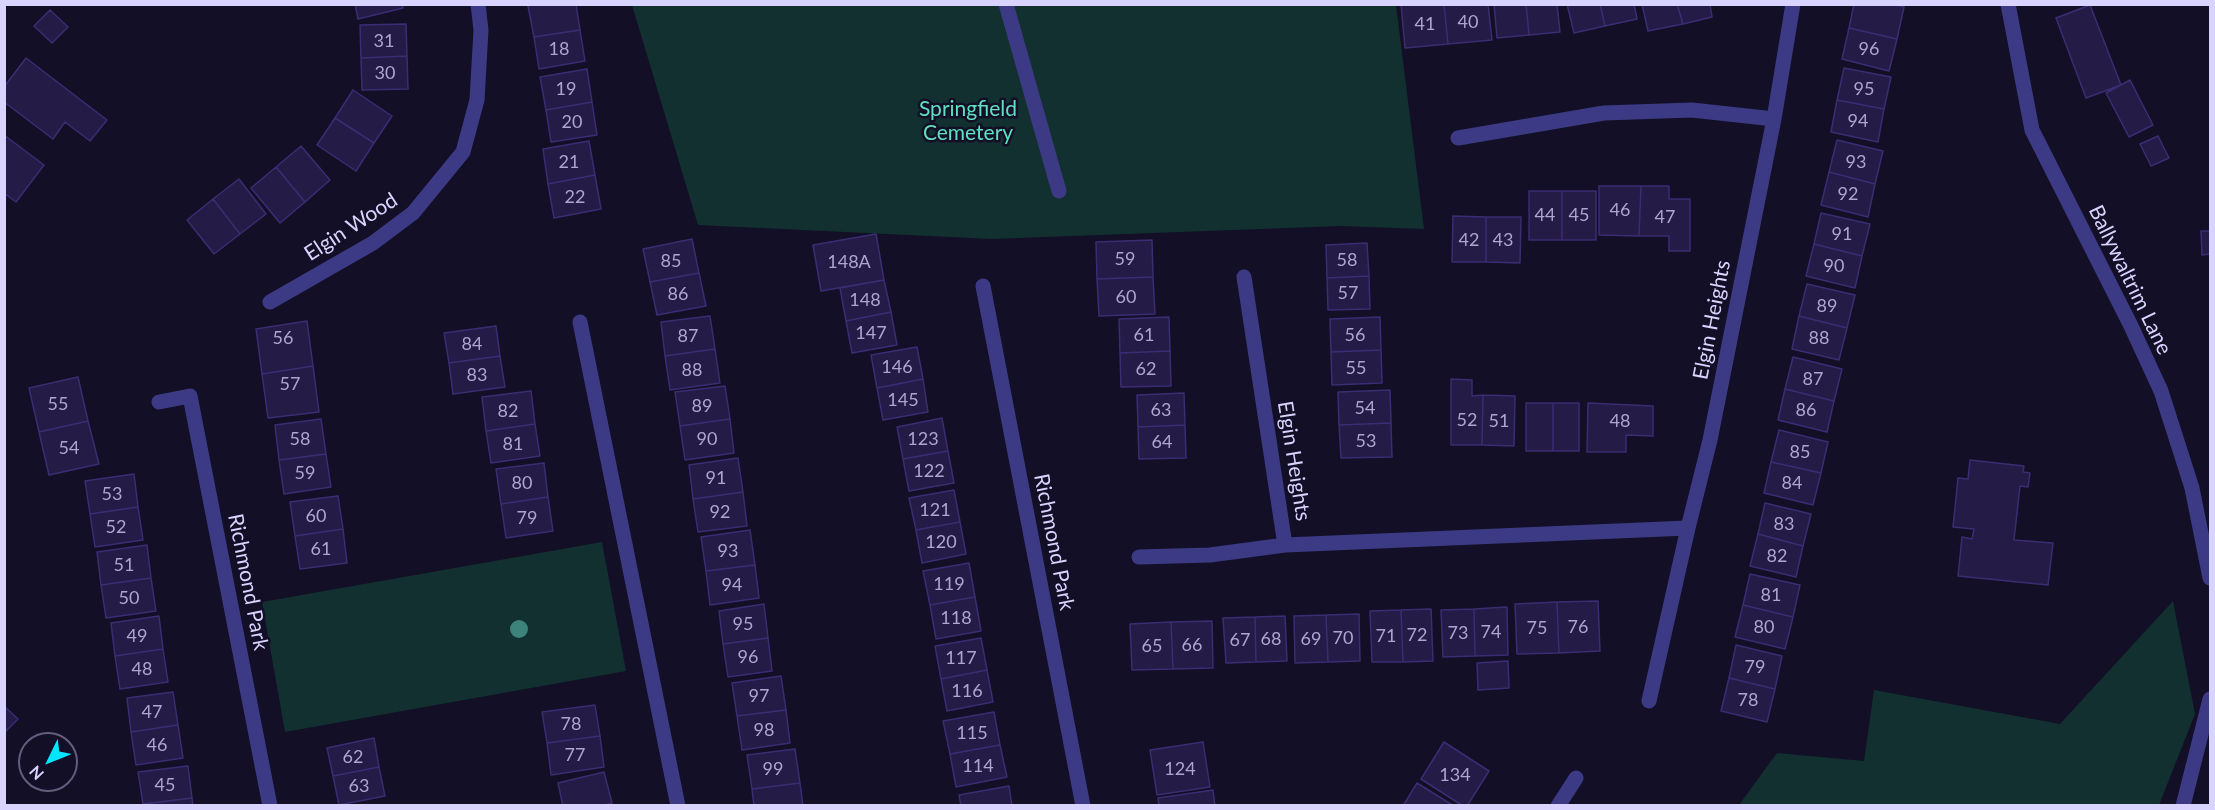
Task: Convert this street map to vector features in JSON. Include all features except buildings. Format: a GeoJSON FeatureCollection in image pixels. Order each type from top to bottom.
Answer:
{"type":"FeatureCollection","features":[{"type":"Feature","properties":{"kind":"street","name":"Elgin Wood"},"geometry":{"type":"LineString","coordinates":[[270,302],[373,243],[413,213],[463,152],[477,100],[481,30],[478,4]]}},
{"type":"Feature","properties":{"kind":"street"},"geometry":{"type":"LineString","coordinates":[[1006,4],[1059,191]]}},
{"type":"Feature","properties":{"kind":"street","name":"Elgin Heights"},"geometry":{"type":"LineString","coordinates":[[1649,701],[1710,440],[1774,119],[1793,4]]}},
{"type":"Feature","properties":{"kind":"street","name":"Ballywaltrim Lane"},"geometry":{"type":"LineString","coordinates":[[2008,4],[2032,130],[2131,326],[2161,391],[2192,488],[2211,578]]}},
{"type":"Feature","properties":{"kind":"street"},"geometry":{"type":"LineString","coordinates":[[1458,138],[1604,113],[1692,110],[1774,119]]}},
{"type":"Feature","properties":{"kind":"street","name":"Elgin Heights"},"geometry":{"type":"LineString","coordinates":[[1244,277],[1285,545]]}},
{"type":"Feature","properties":{"kind":"street","name":"Richmond Park"},"geometry":{"type":"LineString","coordinates":[[982,286],[1083,806]]}},
{"type":"Feature","properties":{"kind":"street"},"geometry":{"type":"LineString","coordinates":[[580,322],[678,806]]}},
{"type":"Feature","properties":{"kind":"street","name":"Richmond Park"},"geometry":{"type":"LineString","coordinates":[[159,402],[190,396],[270,806]]}},
{"type":"Feature","properties":{"kind":"street","name":"Elgin Heights"},"geometry":{"type":"LineString","coordinates":[[1139,557],[1210,555],[1285,545],[1688,528]]}},
{"type":"Feature","properties":{"kind":"street"},"geometry":{"type":"LineString","coordinates":[[2183,806],[2211,699]]}},
{"type":"Feature","properties":{"kind":"street"},"geometry":{"type":"LineString","coordinates":[[1558,806],[1576,778]]}},
{"type":"Feature","properties":{"kind":"green space","name":"Springfield Cemetery"},"geometry":{"type":"Polygon","coordinates":[[[632,5],[1396,5],[1424,229],[1341,226],[992,239],[698,225],[632,5]]]}},
{"type":"Feature","properties":{"kind":"green space"},"geometry":{"type":"Polygon","coordinates":[[[602,542],[626,671],[285,732],[262,602],[602,542]]]}},
{"type":"Feature","properties":{"kind":"green space"},"geometry":{"type":"Polygon","coordinates":[[[2173,601],[2195,714],[2159,805],[1739,805],[1777,753],[1864,761],[1874,690],[2060,724],[2173,601]]]}}]}
